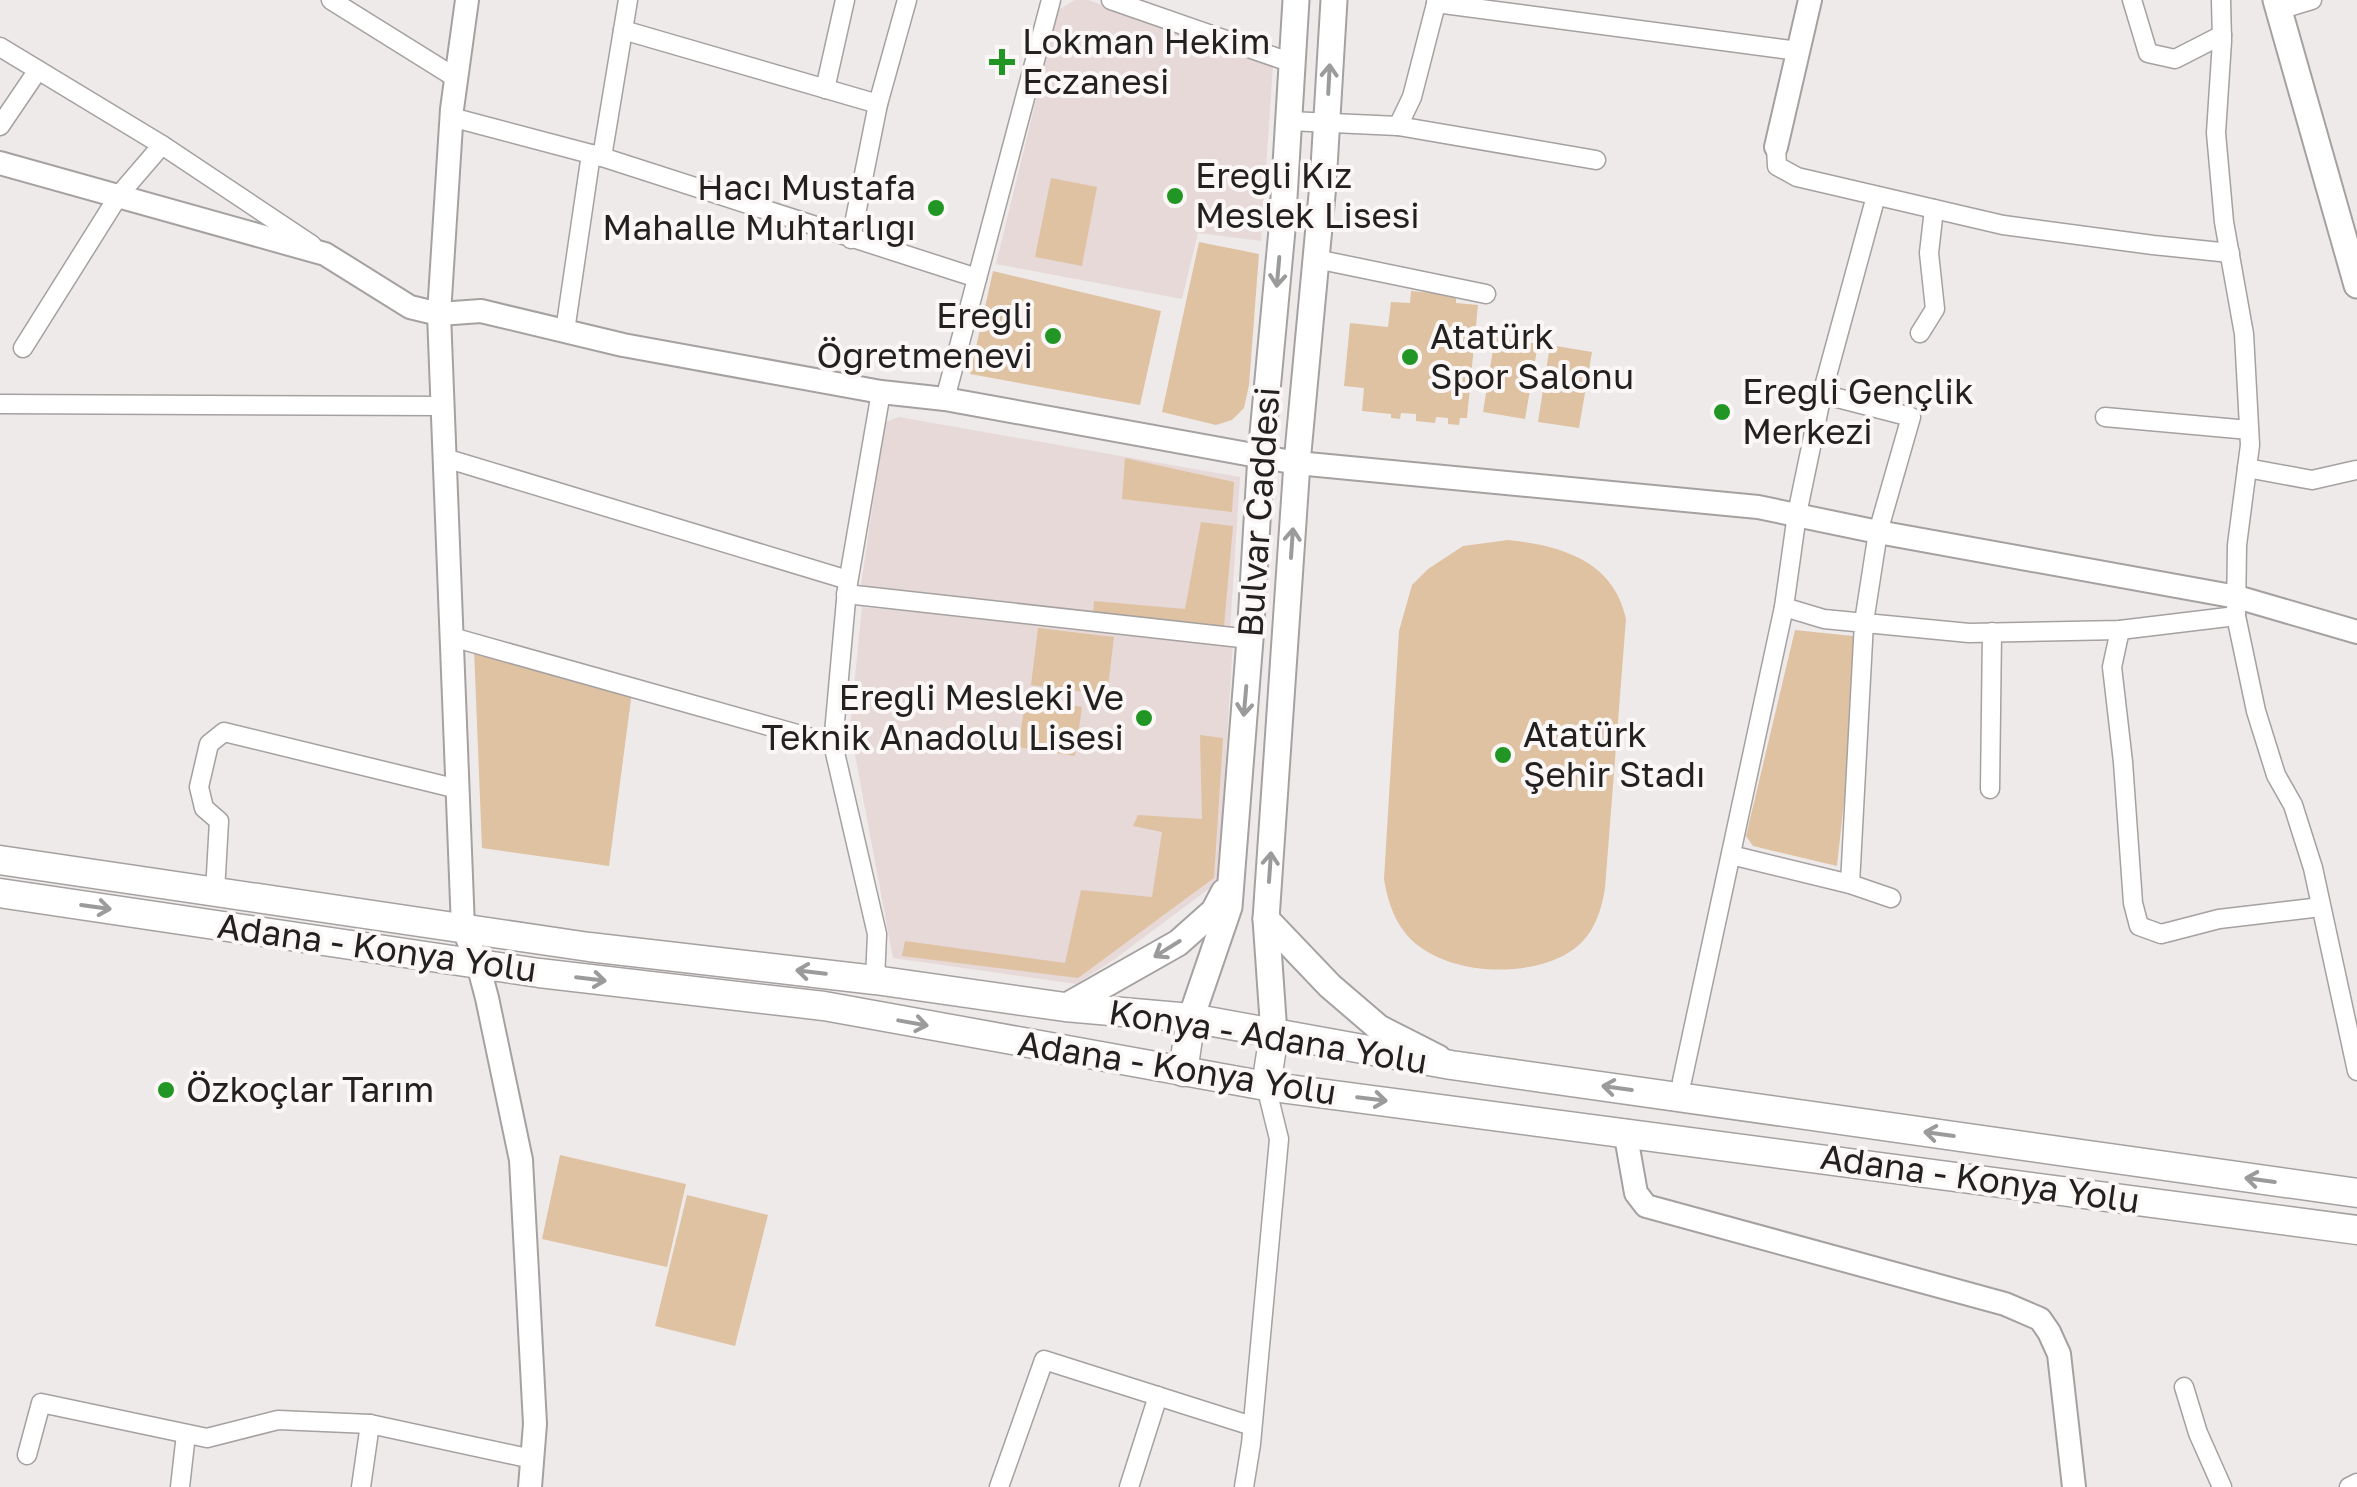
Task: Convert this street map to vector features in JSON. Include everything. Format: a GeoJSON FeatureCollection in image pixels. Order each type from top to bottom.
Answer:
{"type":"FeatureCollection","features":[{"type":"Feature","properties":{"kind":"highway","name":"Konya - Adana Yolu"},"geometry":{"type":"LineString","coordinates":[[0,860],[589,947],[876,980],[1066,1007],[1191,1018],[1451,1065],[2357,1193]]}},
{"type":"Feature","properties":{"kind":"highway","name":"Adana - Konya Yolu"},"geometry":{"type":"LineString","coordinates":[[0,892],[478,964],[824,1006],[1266,1086],[2357,1230]]}},
{"type":"Feature","properties":{"kind":"highway"},"geometry":{"type":"LineString","coordinates":[[1183,1072],[1191,1018]]}},
{"type":"Feature","properties":{"kind":"highway"},"geometry":{"type":"LineString","coordinates":[[1266,1086],[1274,1034]]}},
{"type":"Feature","properties":{"kind":"main road","name":"Bulvar Caddesi"},"geometry":{"type":"LineString","coordinates":[[1191,1018],[1229,906],[1261,456],[1282,230],[1296,0]]}},
{"type":"Feature","properties":{"kind":"main road"},"geometry":{"type":"LineString","coordinates":[[1274,1034],[1266,920],[1334,0]]}},
{"type":"Feature","properties":{"kind":"main road"},"geometry":{"type":"LineString","coordinates":[[2278,5],[2357,285]]}},
{"type":"Feature","properties":{"kind":"main road"},"geometry":{"type":"LineString","coordinates":[[1066,1007],[1178,944],[1214,911],[1231,878]]}},
{"type":"Feature","properties":{"kind":"main road"},"geometry":{"type":"LineString","coordinates":[[1266,920],[1330,986],[1380,1028],[1451,1065]]}},
{"type":"Feature","properties":{"kind":"street"},"geometry":{"type":"LineString","coordinates":[[331,0],[456,78]]}},
{"type":"Feature","properties":{"kind":"street"},"geometry":{"type":"LineString","coordinates":[[467,0],[452,118],[438,314],[463,928],[487,998],[521,1160],[536,1424],[530,1487]]}},
{"type":"Feature","properties":{"kind":"street"},"geometry":{"type":"LineString","coordinates":[[565,331],[628,0]]}},
{"type":"Feature","properties":{"kind":"street"},"geometry":{"type":"LineString","coordinates":[[826,89],[846,0]]}},
{"type":"Feature","properties":{"kind":"street"},"geometry":{"type":"LineString","coordinates":[[850,239],[878,104],[907,0]]}},
{"type":"Feature","properties":{"kind":"street"},"geometry":{"type":"LineString","coordinates":[[945,399],[1051,0]]}},
{"type":"Feature","properties":{"kind":"street"},"geometry":{"type":"LineString","coordinates":[[1810,0],[1776,147],[1777,166],[1797,177],[2002,225],[2230,253]]}},
{"type":"Feature","properties":{"kind":"street"},"geometry":{"type":"LineString","coordinates":[[2132,0],[2148,53],[2175,59],[2222,35]]}},
{"type":"Feature","properties":{"kind":"street"},"geometry":{"type":"LineString","coordinates":[[2222,0],[2216,134],[2224,222],[2244,334],[2249,430],[2236,545],[2236,606],[2256,711],[2276,774],[2294,805],[2314,868],[2357,1071]]}},
{"type":"Feature","properties":{"kind":"street"},"geometry":{"type":"LineString","coordinates":[[2278,5],[2312,0]]}},
{"type":"Feature","properties":{"kind":"street"},"geometry":{"type":"LineString","coordinates":[[1122,2],[1292,63]]}},
{"type":"Feature","properties":{"kind":"street"},"geometry":{"type":"LineString","coordinates":[[1398,126],[1412,97],[1437,2],[1798,51]]}},
{"type":"Feature","properties":{"kind":"street"},"geometry":{"type":"LineString","coordinates":[[623,30],[878,104]]}},
{"type":"Feature","properties":{"kind":"street"},"geometry":{"type":"LineString","coordinates":[[0,47],[162,145],[410,307],[438,314],[481,311],[623,345],[1297,463],[1758,507],[2357,632]]}},
{"type":"Feature","properties":{"kind":"street"},"geometry":{"type":"LineString","coordinates":[[0,126],[38,70]]}},
{"type":"Feature","properties":{"kind":"street"},"geometry":{"type":"LineString","coordinates":[[452,118],[596,155],[977,278]]}},
{"type":"Feature","properties":{"kind":"street"},"geometry":{"type":"LineString","coordinates":[[1289,121],[1398,126],[1596,160]]}},
{"type":"Feature","properties":{"kind":"street"},"geometry":{"type":"LineString","coordinates":[[24,348],[119,195],[162,145]]}},
{"type":"Feature","properties":{"kind":"street"},"geometry":{"type":"LineString","coordinates":[[0,164],[325,254]]}},
{"type":"Feature","properties":{"kind":"street"},"geometry":{"type":"LineString","coordinates":[[1682,1081],[1784,607],[1796,514],[1822,394],[1876,196]]}},
{"type":"Feature","properties":{"kind":"street"},"geometry":{"type":"LineString","coordinates":[[1920,334],[1935,310],[1930,253],[1934,209]]}},
{"type":"Feature","properties":{"kind":"street"},"geometry":{"type":"LineString","coordinates":[[1316,259],[1486,294]]}},
{"type":"Feature","properties":{"kind":"street"},"geometry":{"type":"LineString","coordinates":[[876,980],[877,934],[832,744],[847,587],[881,392]]}},
{"type":"Feature","properties":{"kind":"street"},"geometry":{"type":"LineString","coordinates":[[1822,394],[1911,417],[1878,532],[1864,622],[1850,884]]}},
{"type":"Feature","properties":{"kind":"street"},"geometry":{"type":"LineString","coordinates":[[0,404],[442,406]]}},
{"type":"Feature","properties":{"kind":"street"},"geometry":{"type":"LineString","coordinates":[[2105,417],[2249,430]]}},
{"type":"Feature","properties":{"kind":"street"},"geometry":{"type":"LineString","coordinates":[[444,458],[847,587],[1250,639]]}},
{"type":"Feature","properties":{"kind":"street"},"geometry":{"type":"LineString","coordinates":[[2247,468],[2312,480],[2356,470]]}},
{"type":"Feature","properties":{"kind":"street"},"geometry":{"type":"LineString","coordinates":[[1784,607],[1824,619],[1969,633],[2120,630],[2236,606]]}},
{"type":"Feature","properties":{"kind":"street"},"geometry":{"type":"LineString","coordinates":[[2120,630],[2112,668],[2133,902],[2139,926],[2161,934],[2219,919],[2320,906]]}},
{"type":"Feature","properties":{"kind":"street"},"geometry":{"type":"LineString","coordinates":[[1990,789],[1992,632]]}},
{"type":"Feature","properties":{"kind":"street"},"geometry":{"type":"LineString","coordinates":[[452,637],[832,744]]}},
{"type":"Feature","properties":{"kind":"street"},"geometry":{"type":"LineString","coordinates":[[215,892],[219,821],[204,808],[198,787],[209,744],[224,732],[458,789]]}},
{"type":"Feature","properties":{"kind":"street"},"geometry":{"type":"LineString","coordinates":[[1731,855],[1891,898]]}},
{"type":"Feature","properties":{"kind":"street"},"geometry":{"type":"LineString","coordinates":[[1244,1487],[1279,1139],[1266,1086]]}},
{"type":"Feature","properties":{"kind":"street"},"geometry":{"type":"LineString","coordinates":[[1625,1132],[1636,1193],[1646,1206],[2005,1304],[2040,1318],[2058,1354],[2074,1487]]}},
{"type":"Feature","properties":{"kind":"street"},"geometry":{"type":"LineString","coordinates":[[999,1487],[1044,1360],[1252,1426]]}},
{"type":"Feature","properties":{"kind":"street"},"geometry":{"type":"LineString","coordinates":[[2184,1387],[2198,1433],[2222,1487]]}},
{"type":"Feature","properties":{"kind":"street"},"geometry":{"type":"LineString","coordinates":[[1128,1487],[1158,1396]]}},
{"type":"Feature","properties":{"kind":"street"},"geometry":{"type":"LineString","coordinates":[[27,1455],[41,1402],[207,1438],[278,1420],[370,1424],[532,1459]]}},
{"type":"Feature","properties":{"kind":"street"},"geometry":{"type":"LineString","coordinates":[[361,1487],[370,1424]]}},
{"type":"Feature","properties":{"kind":"street"},"geometry":{"type":"LineString","coordinates":[[180,1487],[186,1434]]}},
{"type":"Feature","properties":{"kind":"street"},"geometry":{"type":"LineString","coordinates":[[2349,1487],[2357,1483]]}},
{"type":"Feature","properties":{"kind":"shaded area"},"geometry":{"type":"Polygon","coordinates":[[[1075,0],[1088,0],[1273,65],[1261,241],[1198,233],[1182,299],[996,264],[1058,10],[1075,0]]]}},
{"type":"Feature","properties":{"kind":"shaded area"},"geometry":{"type":"Polygon","coordinates":[[[1051,178],[1097,187],[1082,266],[1035,257],[1051,178]]]}},
{"type":"Feature","properties":{"kind":"shaded area"},"geometry":{"type":"Polygon","coordinates":[[[1199,242],[1259,254],[1244,408],[1232,420],[1216,425],[1162,412],[1199,242]]]}},
{"type":"Feature","properties":{"kind":"shaded area"},"geometry":{"type":"Polygon","coordinates":[[[993,271],[1161,311],[1140,405],[970,374],[993,271]]]}},
{"type":"Feature","properties":{"kind":"shaded area","name":"Atatürk Spor Salonu"},"geometry":{"type":"Polygon","coordinates":[[[1411,291],[1456,295],[1456,303],[1478,305],[1467,418],[1460,418],[1459,425],[1448,424],[1448,418],[1436,417],[1435,423],[1416,421],[1416,414],[1401,413],[1400,419],[1391,418],[1391,414],[1362,411],[1364,388],[1344,386],[1350,323],[1388,327],[1391,302],[1410,303],[1411,291]]]}},
{"type":"Feature","properties":{"kind":"shaded area"},"geometry":{"type":"Polygon","coordinates":[[[1495,337],[1538,344],[1525,419],[1483,412],[1495,337]]]}},
{"type":"Feature","properties":{"kind":"shaded area"},"geometry":{"type":"Polygon","coordinates":[[[1550,345],[1592,352],[1579,428],[1538,422],[1550,345]]]}},
{"type":"Feature","properties":{"kind":"shaded area"},"geometry":{"type":"Polygon","coordinates":[[[899,417],[1240,477],[1230,630],[860,591],[885,422],[899,417]]]}},
{"type":"Feature","properties":{"kind":"shaded area"},"geometry":{"type":"Polygon","coordinates":[[[1125,458],[1234,482],[1232,512],[1122,499],[1125,458]]]}},
{"type":"Feature","properties":{"kind":"shaded area"},"geometry":{"type":"Polygon","coordinates":[[[1201,522],[1233,526],[1224,626],[1093,615],[1094,601],[1185,609],[1201,522]]]}},
{"type":"Feature","properties":{"kind":"shaded area","name":"Atatürk Şehir Stadı"},"geometry":{"type":"Polygon","coordinates":[[[1508,540],[1565,552],[1597,570],[1620,599],[1626,619],[1605,888],[1598,916],[1583,941],[1568,953],[1549,962],[1504,969],[1457,964],[1417,945],[1396,918],[1384,879],[1399,631],[1412,585],[1463,546],[1508,540]]]}},
{"type":"Feature","properties":{"kind":"shaded area"},"geometry":{"type":"Polygon","coordinates":[[[862,607],[1233,642],[1218,882],[1076,984],[893,958],[850,728],[862,607]]]}},
{"type":"Feature","properties":{"kind":"shaded area"},"geometry":{"type":"Polygon","coordinates":[[[1038,628],[1114,637],[1107,695],[1031,685],[1038,628]]]}},
{"type":"Feature","properties":{"kind":"shaded area"},"geometry":{"type":"Polygon","coordinates":[[[1795,630],[1862,637],[1837,866],[1753,846],[1746,836],[1795,630]]]}},
{"type":"Feature","properties":{"kind":"shaded area"},"geometry":{"type":"Polygon","coordinates":[[[474,649],[632,692],[609,866],[482,848],[474,649]]]}},
{"type":"Feature","properties":{"kind":"shaded area"},"geometry":{"type":"Polygon","coordinates":[[[1026,698],[1082,707],[1075,756],[1018,747],[1026,698]]]}},
{"type":"Feature","properties":{"kind":"shaded area"},"geometry":{"type":"Polygon","coordinates":[[[1200,735],[1223,738],[1214,878],[1078,978],[902,956],[905,941],[1065,963],[1081,890],[1152,897],[1162,832],[1133,826],[1138,815],[1202,819],[1200,735]]]}},
{"type":"Feature","properties":{"kind":"shaded area"},"geometry":{"type":"Polygon","coordinates":[[[560,1155],[686,1184],[667,1267],[542,1239],[560,1155]]]}},
{"type":"Feature","properties":{"kind":"shaded area"},"geometry":{"type":"Polygon","coordinates":[[[687,1195],[768,1215],[735,1346],[655,1326],[687,1195]]]}},
{"type":"Feature","properties":{"kind":"place","name":"Lokman Hekim Eczanesi"},"geometry":{"type":"Point","coordinates":[1002,62]}},
{"type":"Feature","properties":{"kind":"place","name":"Ereğli Kız Meslek Lisesi"},"geometry":{"type":"Point","coordinates":[1175,196]}},
{"type":"Feature","properties":{"kind":"place","name":"Hacı Mustafa Mahalle Muhtarlığı"},"geometry":{"type":"Point","coordinates":[936,208]}},
{"type":"Feature","properties":{"kind":"place","name":"Ereğli Öğretmenevi"},"geometry":{"type":"Point","coordinates":[1053,336]}},
{"type":"Feature","properties":{"kind":"place","name":"Atatürk Spor Salonu"},"geometry":{"type":"Point","coordinates":[1410,357]}},
{"type":"Feature","properties":{"kind":"place","name":"Ereğli Gençlik Merkezi"},"geometry":{"type":"Point","coordinates":[1722,412]}},
{"type":"Feature","properties":{"kind":"place","name":"Ereğli Mesleki Ve Teknik Anadolu Lisesi"},"geometry":{"type":"Point","coordinates":[1144,718]}},
{"type":"Feature","properties":{"kind":"place","name":"Atatürk Şehir Stadı"},"geometry":{"type":"Point","coordinates":[1503,755]}},
{"type":"Feature","properties":{"kind":"place","name":"Özkoçlar Tarım"},"geometry":{"type":"Point","coordinates":[166,1090]}}]}
